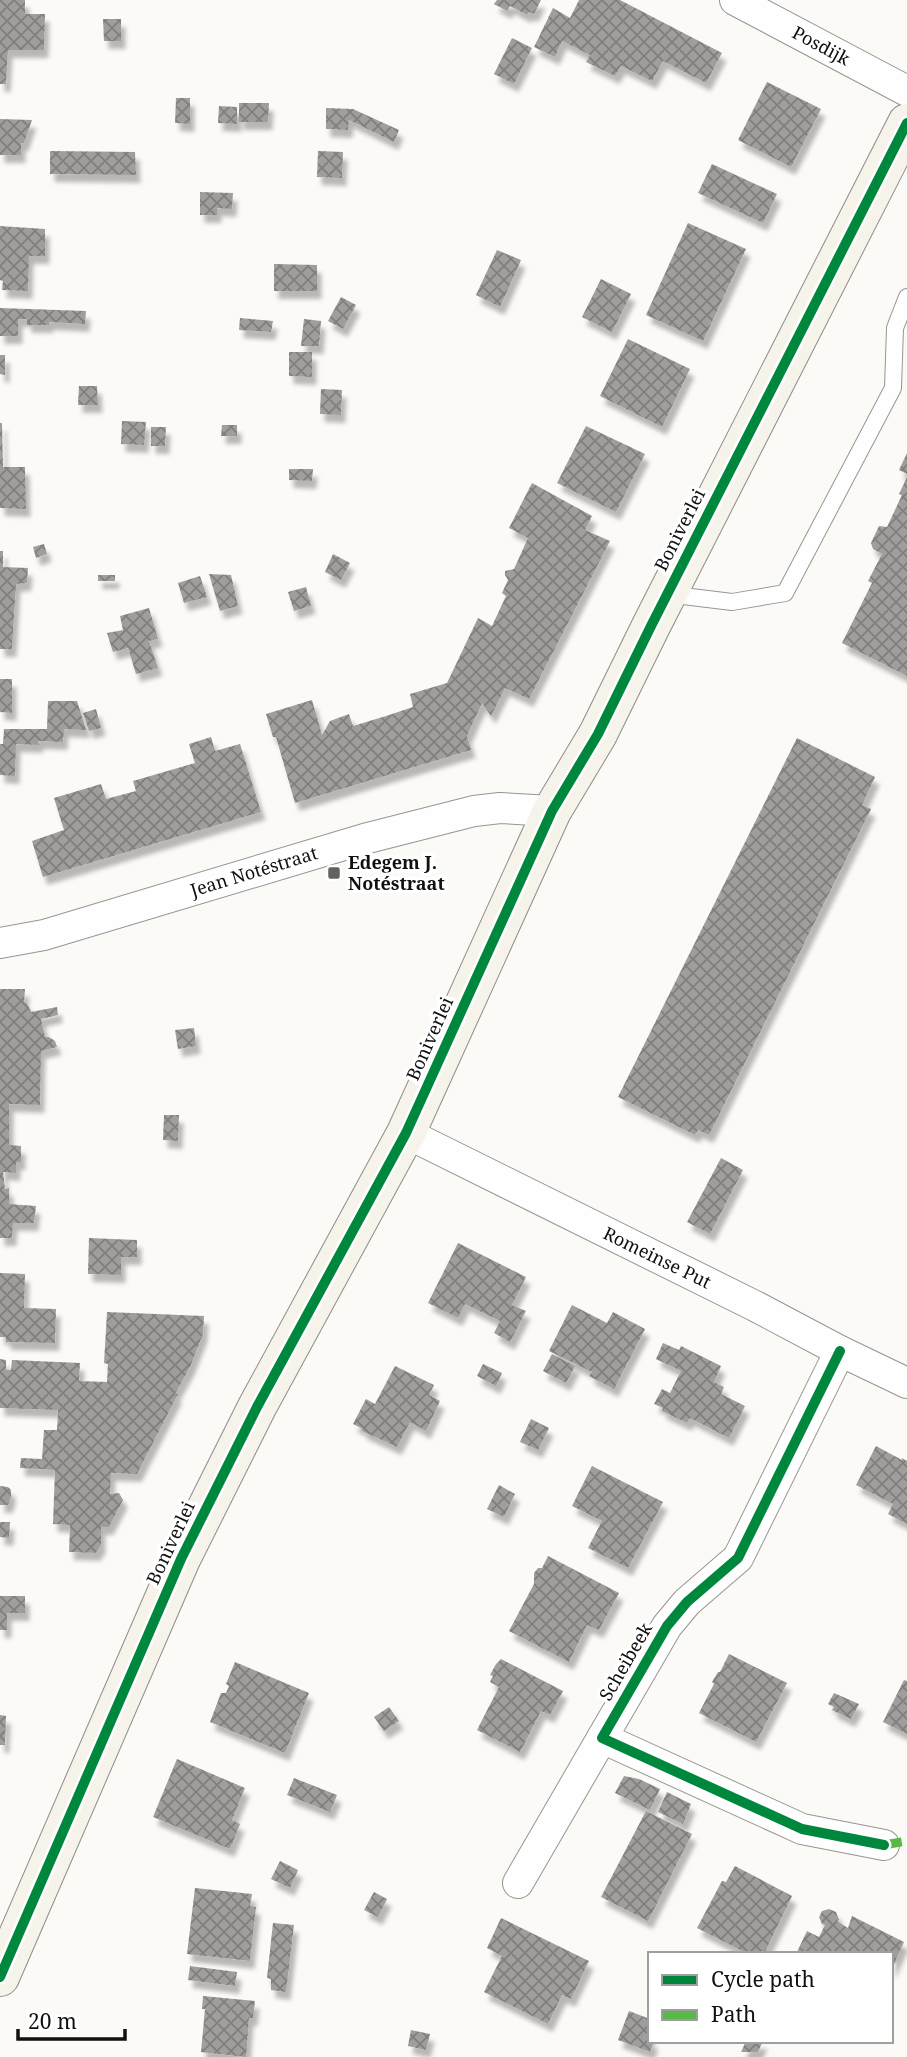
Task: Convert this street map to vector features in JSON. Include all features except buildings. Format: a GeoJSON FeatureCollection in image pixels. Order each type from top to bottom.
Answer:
{"type":"FeatureCollection","features":[{"type":"Feature","properties":{"kind":"main road","name":"Boniverlei"},"geometry":{"type":"LineString","coordinates":[[0,1977],[181,1559],[257,1407],[406,1133],[552,811],[598,734],[907,123]]}},
{"type":"Feature","properties":{"kind":"street","name":"Posdijk"},"geometry":{"type":"LineString","coordinates":[[735,0],[907,91]]}},
{"type":"Feature","properties":{"kind":"street","name":"Jean Notéstraat"},"geometry":{"type":"LineString","coordinates":[[0,943],[44,935],[364,839],[474,810],[500,807],[552,811]]}},
{"type":"Feature","properties":{"kind":"street","name":"Romeinse Put"},"geometry":{"type":"LineString","coordinates":[[406,1133],[907,1383]]}},
{"type":"Feature","properties":{"kind":"street","name":"Scheibeek"},"geometry":{"type":"LineString","coordinates":[[518,1883],[667,1626],[687,1602],[738,1558],[840,1351]]}},
{"type":"Feature","properties":{"kind":"street"},"geometry":{"type":"LineString","coordinates":[[602,1738],[802,1829],[884,1845]]}},
{"type":"Feature","properties":{"kind":"lane"},"geometry":{"type":"LineString","coordinates":[[667,594],[732,602],[785,593],[893,388],[895,328],[907,297]]}},
{"type":"Feature","properties":{"kind":"marked path"},"geometry":{"type":"LineString","coordinates":[[884,1845],[907,1841]]}},
{"type":"Feature","properties":{"kind":"cycle path"},"geometry":{"type":"LineString","coordinates":[[0,1977],[181,1559],[257,1407],[406,1133],[552,811],[598,734],[907,123]]}},
{"type":"Feature","properties":{"kind":"cycle path"},"geometry":{"type":"LineString","coordinates":[[840,1351],[738,1558],[687,1602],[667,1626],[602,1738],[802,1829],[884,1845]]}},
{"type":"Feature","properties":{"kind":"place","name":"Edegem J. Notéstraat"},"geometry":{"type":"Point","coordinates":[334,873]}}]}
